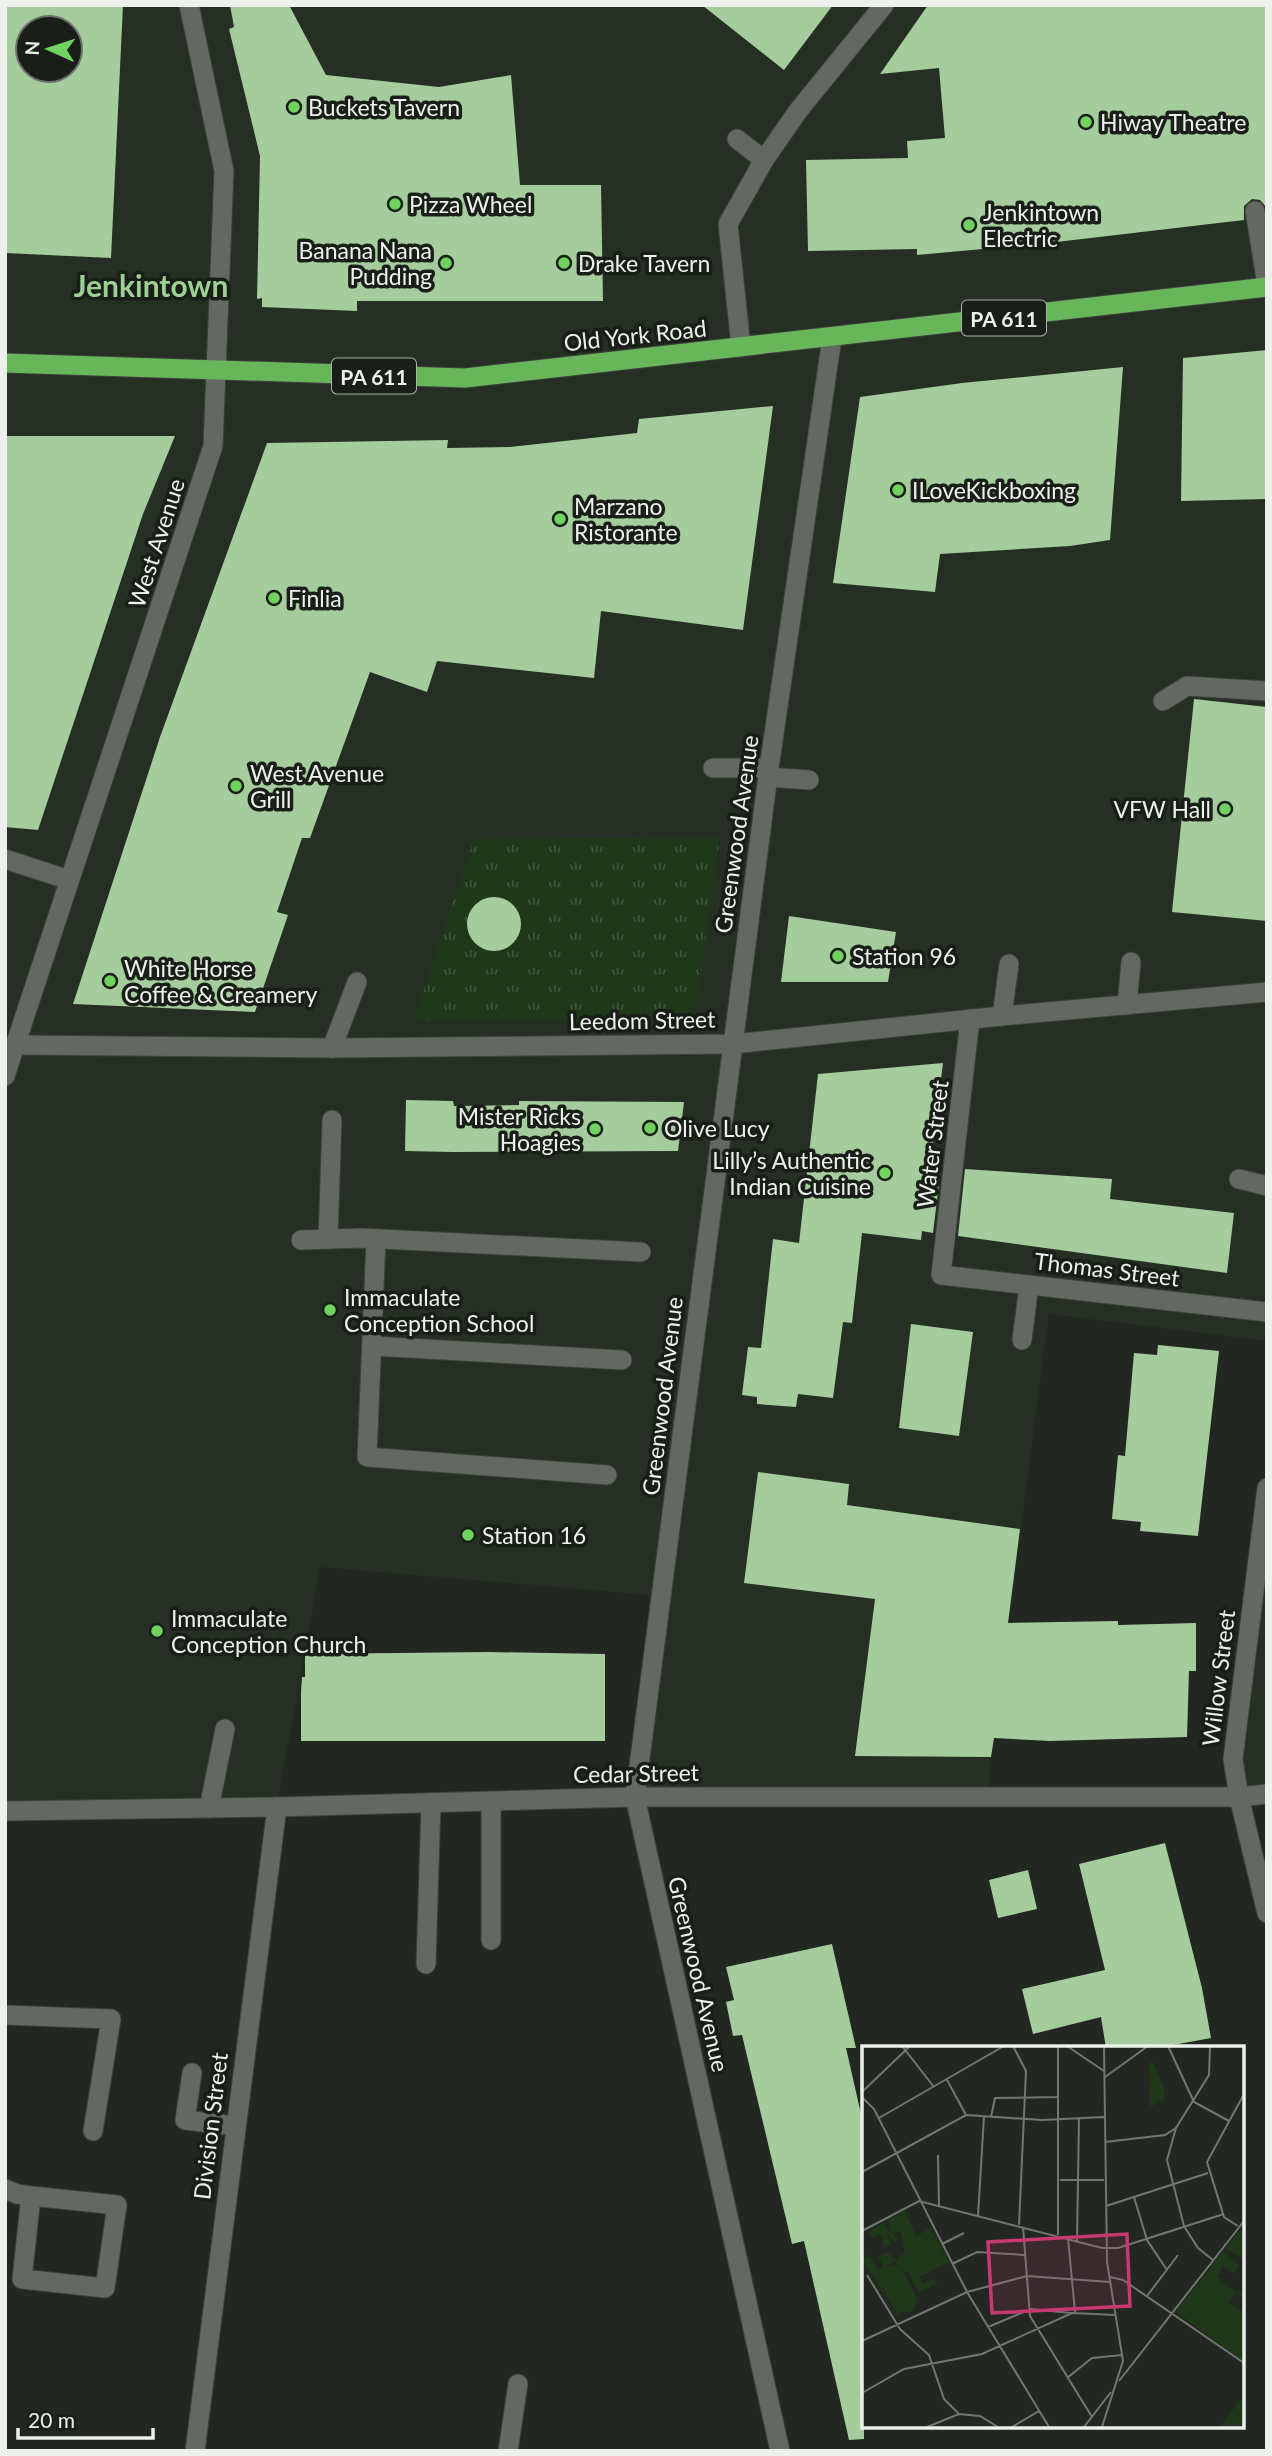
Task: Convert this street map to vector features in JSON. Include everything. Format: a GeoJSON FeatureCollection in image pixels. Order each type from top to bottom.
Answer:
{"type":"FeatureCollection","features":[{"type":"Feature","properties":{"kind":"highway","name":"Old York Road"},"geometry":{"type":"LineString","coordinates":[[5,363],[465,378],[1267,286]]}},
{"type":"Feature","properties":{"kind":"street","name":"West Avenue"},"geometry":{"type":"LineString","coordinates":[[5,1076],[213,446],[224,171],[189,5]]}},
{"type":"Feature","properties":{"kind":"street"},"geometry":{"type":"LineString","coordinates":[[741,347],[728,224],[764,160],[798,111],[884,5]]}},
{"type":"Feature","properties":{"kind":"street"},"geometry":{"type":"LineString","coordinates":[[737,139],[764,160]]}},
{"type":"Feature","properties":{"kind":"street"},"geometry":{"type":"LineString","coordinates":[[1255,211],[1267,286]]}},
{"type":"Feature","properties":{"kind":"street","name":"Greenwood Avenue"},"geometry":{"type":"LineString","coordinates":[[780,2451],[635,1797],[768,772],[832,338]]}},
{"type":"Feature","properties":{"kind":"street"},"geometry":{"type":"LineString","coordinates":[[1163,701],[1187,686],[1267,691]]}},
{"type":"Feature","properties":{"kind":"street"},"geometry":{"type":"LineString","coordinates":[[713,768],[768,772],[809,780]]}},
{"type":"Feature","properties":{"kind":"street"},"geometry":{"type":"LineString","coordinates":[[5,859],[69,880]]}},
{"type":"Feature","properties":{"kind":"street"},"geometry":{"type":"LineString","coordinates":[[1127,1005],[1131,962]]}},
{"type":"Feature","properties":{"kind":"street"},"geometry":{"type":"LineString","coordinates":[[1002,1016],[1009,964]]}},
{"type":"Feature","properties":{"kind":"street"},"geometry":{"type":"LineString","coordinates":[[332,1048],[357,982]]}},
{"type":"Feature","properties":{"kind":"street","name":"Leedom Street"},"geometry":{"type":"LineString","coordinates":[[16,1045],[332,1048],[733,1044],[1267,992]]}},
{"type":"Feature","properties":{"kind":"street","name":"Water Street"},"geometry":{"type":"LineString","coordinates":[[941,1275],[967,1133],[971,1019]]}},
{"type":"Feature","properties":{"kind":"street"},"geometry":{"type":"LineString","coordinates":[[328,1239],[332,1120]]}},
{"type":"Feature","properties":{"kind":"street"},"geometry":{"type":"LineString","coordinates":[[1239,1179],[1267,1186]]}},
{"type":"Feature","properties":{"kind":"street"},"geometry":{"type":"LineString","coordinates":[[376,1239],[367,1458],[607,1475]]}},
{"type":"Feature","properties":{"kind":"street"},"geometry":{"type":"LineString","coordinates":[[301,1240],[376,1239],[642,1252]]}},
{"type":"Feature","properties":{"kind":"street","name":"Thomas Street"},"geometry":{"type":"LineString","coordinates":[[941,1275],[1267,1312]]}},
{"type":"Feature","properties":{"kind":"street"},"geometry":{"type":"LineString","coordinates":[[1022,1340],[1029,1285]]}},
{"type":"Feature","properties":{"kind":"street"},"geometry":{"type":"LineString","coordinates":[[372,1346],[622,1360]]}},
{"type":"Feature","properties":{"kind":"street","name":"Willow Street"},"geometry":{"type":"LineString","coordinates":[[1267,1488],[1233,1759],[1239,1797],[1267,1913]]}},
{"type":"Feature","properties":{"kind":"street"},"geometry":{"type":"LineString","coordinates":[[209,1808],[225,1728]]}},
{"type":"Feature","properties":{"kind":"street","name":"Cedar Street"},"geometry":{"type":"LineString","coordinates":[[5,1811],[635,1797],[1239,1797],[1267,1794]]}},
{"type":"Feature","properties":{"kind":"street"},"geometry":{"type":"LineString","coordinates":[[491,1801],[491,1940]]}},
{"type":"Feature","properties":{"kind":"street"},"geometry":{"type":"LineString","coordinates":[[426,1964],[431,1803]]}},
{"type":"Feature","properties":{"kind":"street","name":"Division Street"},"geometry":{"type":"LineString","coordinates":[[195,2451],[277,1807]]}},
{"type":"Feature","properties":{"kind":"street"},"geometry":{"type":"LineString","coordinates":[[5,2015],[111,2019],[93,2131]]}},
{"type":"Feature","properties":{"kind":"street"},"geometry":{"type":"LineString","coordinates":[[192,2073],[185,2120],[235,2126]]}},
{"type":"Feature","properties":{"kind":"street"},"geometry":{"type":"LineString","coordinates":[[5,2189],[17,2194],[117,2205],[105,2288],[22,2279],[31,2196]]}},
{"type":"Feature","properties":{"kind":"street"},"geometry":{"type":"LineString","coordinates":[[508,2451],[518,2384]]}},
{"type":"Feature","properties":{"kind":"shaded area"},"geometry":{"type":"Polygon","coordinates":[[[5,5],[1267,5],[1267,1341],[1049,1314],[988,1797],[635,1797],[661,1596],[320,1567],[277,1807],[5,1811],[5,5]]]}},
{"type":"Feature","properties":{"kind":"shaded area"},"geometry":{"type":"Polygon","coordinates":[[[1267,1488],[1267,1794],[1239,1797],[1267,1488]]]}},
{"type":"Feature","properties":{"kind":"green space"},"geometry":{"type":"Polygon","coordinates":[[[720,837],[697,1000],[684,1019],[413,1021],[474,839],[720,837]]]}},
{"type":"Feature","properties":{"kind":"building"},"geometry":{"type":"Polygon","coordinates":[[[5,5],[123,5],[111,258],[5,253],[5,5]]]}},
{"type":"Feature","properties":{"kind":"building"},"geometry":{"type":"Polygon","coordinates":[[[230,5],[289,5],[326,75],[439,87],[511,75],[520,185],[601,185],[603,301],[357,301],[357,311],[262,307],[262,298],[257,299],[260,156],[229,29],[234,27],[230,5]]]}},
{"type":"Feature","properties":{"kind":"building"},"geometry":{"type":"Polygon","coordinates":[[[702,5],[833,5],[784,70],[702,5]]]}},
{"type":"Feature","properties":{"kind":"building"},"geometry":{"type":"Polygon","coordinates":[[[928,5],[1267,5],[1267,208],[1260,200],[1252,199],[1244,206],[1244,220],[1048,243],[917,255],[917,249],[808,251],[806,160],[908,158],[907,141],[945,138],[939,68],[880,74],[928,5]]]}},
{"type":"Feature","properties":{"kind":"building"},"geometry":{"type":"Polygon","coordinates":[[[1267,350],[1267,499],[1181,501],[1183,358],[1267,350]]]}},
{"type":"Feature","properties":{"kind":"building"},"geometry":{"type":"Polygon","coordinates":[[[1123,367],[1110,540],[1070,546],[940,554],[935,592],[833,583],[860,397],[962,383],[1123,367]]]}},
{"type":"Feature","properties":{"kind":"building"},"geometry":{"type":"Polygon","coordinates":[[[773,406],[743,630],[601,611],[594,678],[437,661],[427,692],[370,672],[310,838],[302,838],[277,912],[288,915],[255,1012],[73,1004],[160,737],[267,443],[448,440],[447,448],[510,447],[637,433],[639,419],[773,406]]]}},
{"type":"Feature","properties":{"kind":"building"},"geometry":{"type":"Polygon","coordinates":[[[5,436],[175,436],[143,514],[38,830],[5,827],[5,436]]]}},
{"type":"Feature","properties":{"kind":"building","name":"VFW Hall"},"geometry":{"type":"Polygon","coordinates":[[[1194,699],[1267,707],[1267,921],[1172,912],[1194,699]]]}},
{"type":"Feature","properties":{"kind":"building"},"geometry":{"type":"Polygon","coordinates":[[[494,897],[513,905],[521,924],[513,943],[494,951],[475,943],[467,924],[475,905],[494,897]]]}},
{"type":"Feature","properties":{"kind":"building","name":"Station 96"},"geometry":{"type":"Polygon","coordinates":[[[789,916],[896,932],[888,982],[781,982],[789,916]]]}},
{"type":"Feature","properties":{"kind":"building"},"geometry":{"type":"Polygon","coordinates":[[[943,1063],[930,1166],[941,1167],[933,1233],[922,1231],[921,1240],[862,1233],[852,1323],[843,1322],[833,1398],[798,1394],[796,1407],[757,1404],[757,1397],[742,1395],[748,1347],[761,1348],[773,1239],[799,1243],[818,1074],[943,1063]]]}},
{"type":"Feature","properties":{"kind":"building"},"geometry":{"type":"Polygon","coordinates":[[[406,1100],[453,1101],[454,1106],[519,1105],[519,1101],[684,1102],[678,1151],[453,1152],[405,1151],[406,1100]]]}},
{"type":"Feature","properties":{"kind":"building"},"geometry":{"type":"Polygon","coordinates":[[[965,1169],[1112,1179],[1110,1199],[1234,1213],[1227,1273],[958,1236],[965,1169]]]}},
{"type":"Feature","properties":{"kind":"building"},"geometry":{"type":"Polygon","coordinates":[[[911,1324],[973,1332],[959,1436],[899,1428],[911,1324]]]}},
{"type":"Feature","properties":{"kind":"building"},"geometry":{"type":"Polygon","coordinates":[[[1158,1345],[1219,1351],[1198,1536],[1140,1531],[1141,1522],[1112,1519],[1118,1455],[1125,1456],[1134,1353],[1157,1355],[1158,1345]]]}},
{"type":"Feature","properties":{"kind":"building"},"geometry":{"type":"Polygon","coordinates":[[[758,1472],[849,1484],[847,1505],[1020,1529],[1008,1623],[1196,1623],[1196,1671],[1189,1671],[1187,1737],[1050,1741],[994,1738],[991,1757],[855,1756],[875,1599],[744,1583],[758,1472]]]}},
{"type":"Feature","properties":{"kind":"building"},"geometry":{"type":"Polygon","coordinates":[[[305,1654],[605,1654],[605,1741],[301,1741],[301,1692],[302,1677],[305,1677],[305,1654]]]}},
{"type":"Feature","properties":{"kind":"building"},"geometry":{"type":"Polygon","coordinates":[[[1165,1843],[1202,1988],[1211,2038],[1168,2046],[1106,2046],[1101,2017],[1033,2034],[1022,1989],[1105,1970],[1079,1864],[1165,1843]]]}},
{"type":"Feature","properties":{"kind":"building"},"geometry":{"type":"Polygon","coordinates":[[[1028,1870],[1037,1909],[998,1918],[989,1880],[1028,1870]]]}},
{"type":"Feature","properties":{"kind":"building"},"geometry":{"type":"Polygon","coordinates":[[[832,1944],[856,2048],[846,2048],[862,2118],[864,2439],[849,2440],[804,2241],[792,2244],[742,2035],[733,2036],[726,2002],[734,2000],[726,1967],[832,1944]]]}},
{"type":"Feature","properties":{"kind":"place","name":"Buckets Tavern"},"geometry":{"type":"Point","coordinates":[294,107]}},
{"type":"Feature","properties":{"kind":"place","name":"Hiway Theatre"},"geometry":{"type":"Point","coordinates":[1086,122]}},
{"type":"Feature","properties":{"kind":"place","name":"Pizza Wheel"},"geometry":{"type":"Point","coordinates":[395,204]}},
{"type":"Feature","properties":{"kind":"place","name":"Jenkintown Electric"},"geometry":{"type":"Point","coordinates":[969,225]}},
{"type":"Feature","properties":{"kind":"place","name":"Banana Nana Pudding"},"geometry":{"type":"Point","coordinates":[446,263]}},
{"type":"Feature","properties":{"kind":"place","name":"Drake Tavern"},"geometry":{"type":"Point","coordinates":[564,263]}},
{"type":"Feature","properties":{"kind":"place","name":"ILoveKickboxing"},"geometry":{"type":"Point","coordinates":[898,490]}},
{"type":"Feature","properties":{"kind":"place","name":"Marzano Ristorante"},"geometry":{"type":"Point","coordinates":[560,519]}},
{"type":"Feature","properties":{"kind":"place","name":"Finlia"},"geometry":{"type":"Point","coordinates":[274,598]}},
{"type":"Feature","properties":{"kind":"place","name":"West Avenue Grill"},"geometry":{"type":"Point","coordinates":[236,786]}},
{"type":"Feature","properties":{"kind":"place","name":"VFW Hall"},"geometry":{"type":"Point","coordinates":[1225,809]}},
{"type":"Feature","properties":{"kind":"place","name":"Station 96"},"geometry":{"type":"Point","coordinates":[838,956]}},
{"type":"Feature","properties":{"kind":"place","name":"White Horse Coffee & Creamery"},"geometry":{"type":"Point","coordinates":[110,981]}},
{"type":"Feature","properties":{"kind":"place","name":"Olive Lucy"},"geometry":{"type":"Point","coordinates":[650,1128]}},
{"type":"Feature","properties":{"kind":"place","name":"Mister Ricks Hoagies"},"geometry":{"type":"Point","coordinates":[595,1129]}},
{"type":"Feature","properties":{"kind":"place","name":"Lilly’s Authentic Indian Cuisine"},"geometry":{"type":"Point","coordinates":[885,1173]}},
{"type":"Feature","properties":{"kind":"place","name":"Immaculate Conception School"},"geometry":{"type":"Point","coordinates":[330,1310]}},
{"type":"Feature","properties":{"kind":"place","name":"Station 16"},"geometry":{"type":"Point","coordinates":[468,1535]}},
{"type":"Feature","properties":{"kind":"place","name":"Immaculate Conception Church"},"geometry":{"type":"Point","coordinates":[157,1631]}},
{"type":"Feature","properties":{"kind":"district","name":"Jenkintown"},"geometry":{"type":"Point","coordinates":[151,285]}}]}
